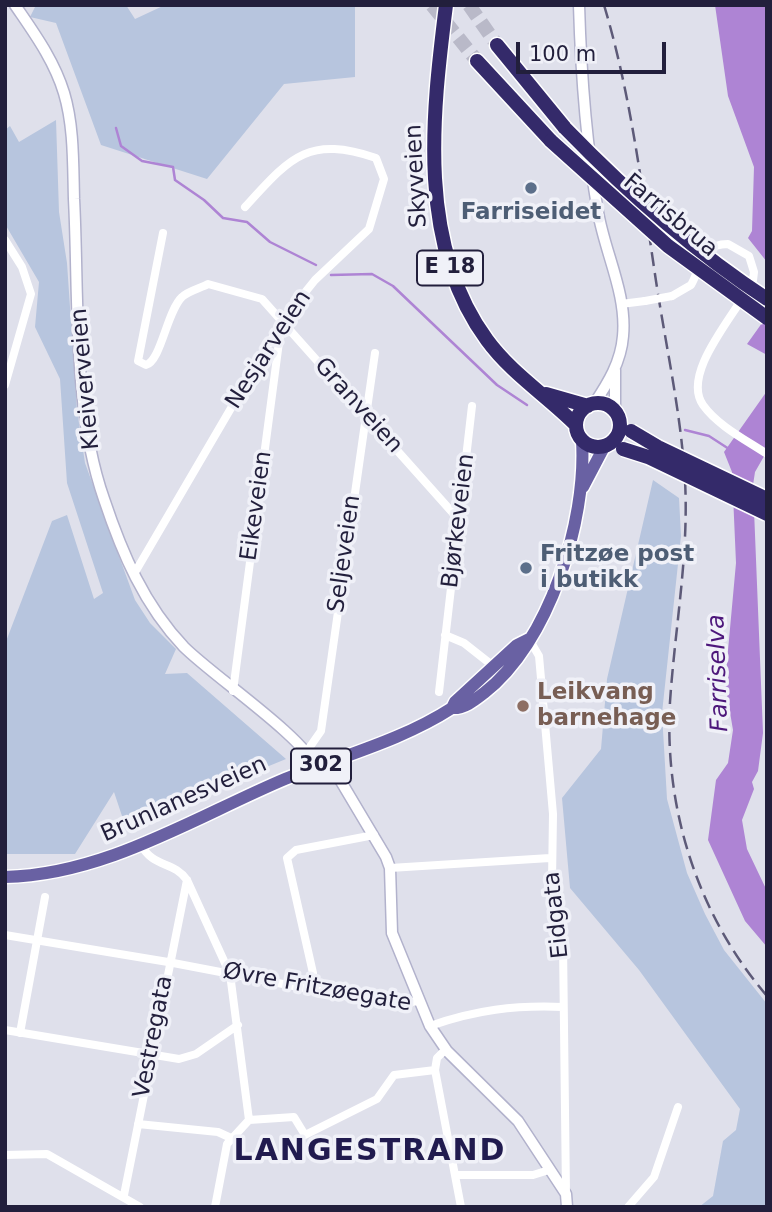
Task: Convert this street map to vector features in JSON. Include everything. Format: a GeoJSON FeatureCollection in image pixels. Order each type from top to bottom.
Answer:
{"type":"FeatureCollection","features":[{"type":"Feature","properties":{"kind":"highway","name":"Skyveien"},"geometry":{"type":"LineString","coordinates":[[446,5],[435,135],[438,209],[445,249],[461,297],[488,342],[511,367],[545,394],[576,425]]}},
{"type":"Feature","properties":{"kind":"highway","name":"Farrisbrua"},"geometry":{"type":"LineString","coordinates":[[496,45],[565,128],[605,169],[678,234],[767,299]]}},
{"type":"Feature","properties":{"kind":"highway","name":"Farrisbrua"},"geometry":{"type":"LineString","coordinates":[[477,61],[551,141],[668,246],[767,318]]}},
{"type":"Feature","properties":{"kind":"highway","name":"Skyveien"},"geometry":{"type":"LineString","coordinates":[[545,394],[591,405]]}},
{"type":"Feature","properties":{"kind":"highway","name":"E 18"},"geometry":{"type":"LineString","coordinates":[[591,405],[605,405],[631,431],[658,447],[767,499]]}},
{"type":"Feature","properties":{"kind":"highway"},"geometry":{"type":"LineString","coordinates":[[576,425],[581,411],[591,405]]}},
{"type":"Feature","properties":{"kind":"highway"},"geometry":{"type":"LineString","coordinates":[[612,447],[618,433],[617,415]]}},
{"type":"Feature","properties":{"kind":"highway","name":"E 18"},"geometry":{"type":"LineString","coordinates":[[576,425],[582,441]]}},
{"type":"Feature","properties":{"kind":"highway"},"geometry":{"type":"LineString","coordinates":[[582,441],[595,447],[612,447],[648,457],[767,513]]}},
{"type":"Feature","properties":{"kind":"main road","name":"Brunlanesveien"},"geometry":{"type":"LineString","coordinates":[[5,877],[73,869],[330,762],[408,733],[452,708],[460,709],[469,703],[527,648],[560,572],[583,487],[582,441]]}},
{"type":"Feature","properties":{"kind":"main road","name":"Brunlanesveien"},"geometry":{"type":"LineString","coordinates":[[583,487],[612,447]]}},
{"type":"Feature","properties":{"kind":"street","name":"Kleiverveien"},"geometry":{"type":"LineString","coordinates":[[15,5],[51,61],[65,96],[72,156],[83,391],[90,442],[103,496],[134,574],[159,620],[233,691],[307,751],[316,768]]}},
{"type":"Feature","properties":{"kind":"street"},"geometry":{"type":"LineString","coordinates":[[579,5],[581,85],[590,157],[600,225],[621,304],[623,340],[615,370],[617,415]]}},
{"type":"Feature","properties":{"kind":"street","name":"Nesjarveien"},"geometry":{"type":"LineString","coordinates":[[134,574],[282,321],[315,280],[369,229],[384,179],[376,158],[340,149],[308,150],[272,178],[245,207]]}},
{"type":"Feature","properties":{"kind":"street","name":"Granveien"},"geometry":{"type":"LineString","coordinates":[[163,233],[138,361],[151,364],[166,324],[183,296],[208,284],[262,299],[460,521]]}},
{"type":"Feature","properties":{"kind":"street"},"geometry":{"type":"LineString","coordinates":[[5,240],[22,267],[31,294],[5,385]]}},
{"type":"Feature","properties":{"kind":"street"},"geometry":{"type":"LineString","coordinates":[[621,304],[673,296],[691,285],[702,255],[718,245],[735,246],[749,256],[754,272],[749,289],[705,360],[698,378],[701,401],[722,423],[766,454]]}},
{"type":"Feature","properties":{"kind":"street","name":"Eikeveien"},"geometry":{"type":"LineString","coordinates":[[233,691],[282,321]]}},
{"type":"Feature","properties":{"kind":"street","name":"Seljeveien"},"geometry":{"type":"LineString","coordinates":[[307,751],[321,731],[364,414],[376,353]]}},
{"type":"Feature","properties":{"kind":"street"},"geometry":{"type":"LineString","coordinates":[[591,405],[615,370]]}},
{"type":"Feature","properties":{"kind":"street","name":"Bjørkeveien"},"geometry":{"type":"LineString","coordinates":[[439,692],[472,406]]}},
{"type":"Feature","properties":{"kind":"street"},"geometry":{"type":"LineString","coordinates":[[445,635],[464,643],[499,672]]}},
{"type":"Feature","properties":{"kind":"street","name":"Eidgata"},"geometry":{"type":"LineString","coordinates":[[529,639],[539,656],[553,814],[550,858],[563,943],[566,1194]]}},
{"type":"Feature","properties":{"kind":"street"},"geometry":{"type":"LineString","coordinates":[[330,762],[374,835],[390,868],[392,933],[418,1001]]}},
{"type":"Feature","properties":{"kind":"street"},"geometry":{"type":"LineString","coordinates":[[312,990],[313,973],[286,858],[296,850],[374,835]]}},
{"type":"Feature","properties":{"kind":"street"},"geometry":{"type":"LineString","coordinates":[[140,843],[152,861],[177,870],[187,880],[230,974],[249,1120]]}},
{"type":"Feature","properties":{"kind":"street"},"geometry":{"type":"LineString","coordinates":[[390,868],[550,858]]}},
{"type":"Feature","properties":{"kind":"street","name":"Vestregata"},"geometry":{"type":"LineString","coordinates":[[126,1200],[150,1056],[187,880]]}},
{"type":"Feature","properties":{"kind":"street"},"geometry":{"type":"LineString","coordinates":[[20,1033],[44,897]]}},
{"type":"Feature","properties":{"kind":"street","name":"Øvre Fritzøegate"},"geometry":{"type":"LineString","coordinates":[[5,935],[168,962],[393,1005],[418,1001],[430,1026],[446,1049],[519,1121],[566,1194]]}},
{"type":"Feature","properties":{"kind":"street"},"geometry":{"type":"LineString","coordinates":[[430,1026],[489,1009],[515,1005],[562,1007]]}},
{"type":"Feature","properties":{"kind":"street"},"geometry":{"type":"LineString","coordinates":[[5,1030],[170,1059],[188,1057],[238,1025]]}},
{"type":"Feature","properties":{"kind":"street"},"geometry":{"type":"LineString","coordinates":[[446,1049],[438,1058],[435,1070],[461,1207]]}},
{"type":"Feature","properties":{"kind":"street"},"geometry":{"type":"LineString","coordinates":[[215,1207],[225,1150],[231,1138],[249,1120],[294,1117],[305,1135],[377,1099],[394,1075],[435,1070]]}},
{"type":"Feature","properties":{"kind":"street"},"geometry":{"type":"LineString","coordinates":[[628,1207],[654,1177],[678,1107]]}},
{"type":"Feature","properties":{"kind":"street"},"geometry":{"type":"LineString","coordinates":[[138,1124],[218,1132],[231,1138]]}},
{"type":"Feature","properties":{"kind":"street"},"geometry":{"type":"LineString","coordinates":[[5,1155],[47,1154],[141,1207]]}},
{"type":"Feature","properties":{"kind":"street"},"geometry":{"type":"LineString","coordinates":[[454,1175],[533,1175],[549,1170]]}},
{"type":"Feature","properties":{"kind":"street"},"geometry":{"type":"LineString","coordinates":[[566,1194],[567,1207]]}},
{"type":"Feature","properties":{"kind":"shaded area"},"geometry":{"type":"Polygon","coordinates":[[[36,5],[126,5],[135,19],[165,5],[355,5],[355,77],[284,84],[207,179],[101,145],[56,23],[30,17],[36,5]]]}},
{"type":"Feature","properties":{"kind":"shaded area"},"geometry":{"type":"Polygon","coordinates":[[[715,5],[767,5],[767,262],[748,238],[752,231],[754,167],[728,96],[715,5]]]}},
{"type":"Feature","properties":{"kind":"shaded area"},"geometry":{"type":"Polygon","coordinates":[[[56,120],[59,212],[67,263],[77,410],[85,463],[135,600],[150,623],[176,649],[165,674],[187,673],[286,759],[125,825],[114,792],[75,854],[5,854],[5,644],[52,521],[67,515],[94,599],[103,593],[67,483],[60,379],[35,327],[39,282],[5,224],[5,130],[10,126],[19,142],[56,120]]]}},
{"type":"Feature","properties":{"kind":"shaded area"},"geometry":{"type":"Polygon","coordinates":[[[767,316],[767,355],[747,344],[767,316]]]}},
{"type":"Feature","properties":{"kind":"shaded area"},"geometry":{"type":"Polygon","coordinates":[[[767,391],[767,451],[755,472],[753,485],[763,733],[758,771],[752,782],[754,789],[742,820],[747,849],[767,891],[767,947],[745,921],[708,840],[716,780],[728,763],[733,730],[725,683],[736,563],[732,472],[724,452],[767,391]]]}},
{"type":"Feature","properties":{"kind":"shaded area"},"geometry":{"type":"Polygon","coordinates":[[[653,480],[679,498],[681,536],[662,713],[667,799],[687,873],[705,914],[724,950],[767,1004],[767,1207],[699,1207],[713,1196],[723,1141],[736,1130],[740,1109],[639,970],[570,888],[562,798],[601,749],[607,679],[653,480]]]}},
{"type":"Feature","properties":{"kind":"waterway"},"geometry":{"type":"LineString","coordinates":[[116,128],[121,146],[142,161],[173,167],[175,180],[204,200],[223,218],[247,222],[270,242],[316,265]]}},
{"type":"Feature","properties":{"kind":"waterway"},"geometry":{"type":"LineString","coordinates":[[331,275],[372,274],[393,286],[497,385],[527,405]]}},
{"type":"Feature","properties":{"kind":"waterway"},"geometry":{"type":"LineString","coordinates":[[685,430],[709,436],[729,449]]}},
{"type":"Feature","properties":{"kind":"tunnel"},"geometry":{"type":"LineString","coordinates":[[432,5],[477,61]]}},
{"type":"Feature","properties":{"kind":"tunnel"},"geometry":{"type":"LineString","coordinates":[[469,5],[497,45]]}},
{"type":"Feature","properties":{"kind":"railway"},"geometry":{"type":"LineString","coordinates":[[604,5],[622,73],[635,142],[683,455],[685,536],[670,702],[673,781],[690,858],[704,895],[742,964],[767,996]]}},
{"type":"Feature","properties":{"kind":"place","name":"Farriseidet"},"geometry":{"type":"Point","coordinates":[531,188]}},
{"type":"Feature","properties":{"kind":"place","name":"Fritzøe post i butikk"},"geometry":{"type":"Point","coordinates":[526,568]}},
{"type":"Feature","properties":{"kind":"place","name":"Leikvang barnehage"},"geometry":{"type":"Point","coordinates":[523,706]}},
{"type":"Feature","properties":{"kind":"district","name":"LANGESTRAND"},"geometry":{"type":"Point","coordinates":[370,1152]}},
{"type":"Feature","properties":{"kind":"water label","name":"Farriselva"},"geometry":{"type":"Point","coordinates":[719,673]}}]}
